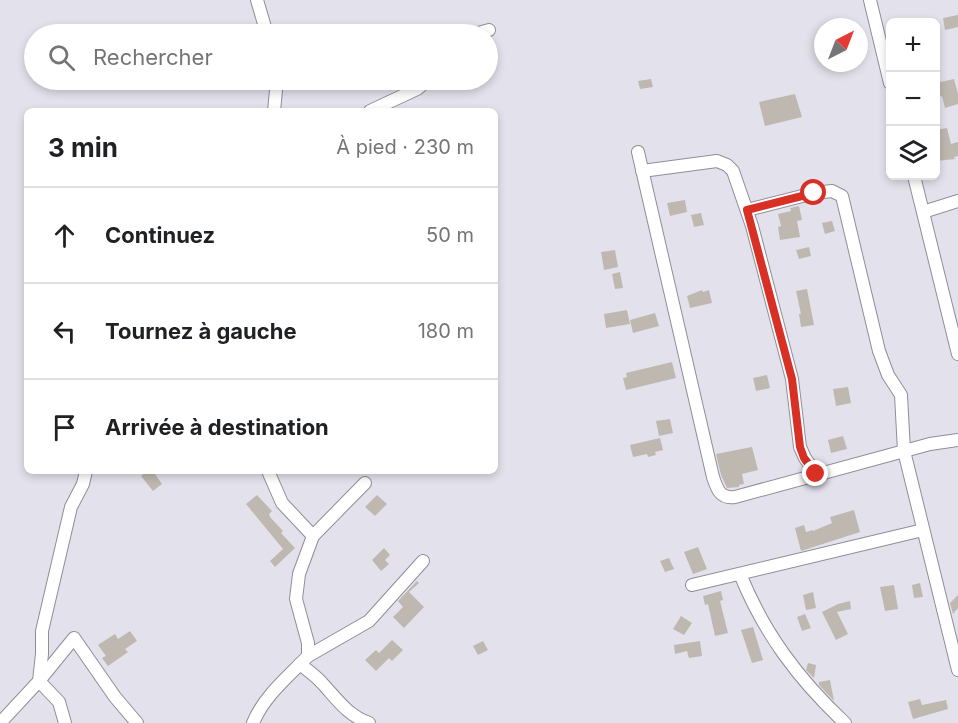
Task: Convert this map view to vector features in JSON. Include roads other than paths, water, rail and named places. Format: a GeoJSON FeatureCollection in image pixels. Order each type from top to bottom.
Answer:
{"type":"FeatureCollection","features":[{"type":"Feature","properties":{"kind":"street"},"geometry":{"type":"LineString","coordinates":[[257,0],[264,24]]}},
{"type":"Feature","properties":{"kind":"street"},"geometry":{"type":"LineString","coordinates":[[870,0],[888,72]]}},
{"type":"Feature","properties":{"kind":"street"},"geometry":{"type":"LineString","coordinates":[[274,108],[276,90]]}},
{"type":"Feature","properties":{"kind":"street"},"geometry":{"type":"LineString","coordinates":[[376,108],[415,90]]}},
{"type":"Feature","properties":{"kind":"street"},"geometry":{"type":"LineString","coordinates":[[638,152],[680,340],[717,490],[728,498],[735,497],[904,451],[958,440]]}},
{"type":"Feature","properties":{"kind":"street"},"geometry":{"type":"LineString","coordinates":[[642,171],[717,161],[727,165],[733,171],[747,210],[792,379],[800,447],[804,458],[816,474]]}},
{"type":"Feature","properties":{"kind":"street"},"geometry":{"type":"LineString","coordinates":[[915,180],[958,354]]}},
{"type":"Feature","properties":{"kind":"street"},"geometry":{"type":"LineString","coordinates":[[747,210],[814,193],[832,191],[842,196],[879,351],[888,375],[902,395],[904,451],[958,670]]}},
{"type":"Feature","properties":{"kind":"street"},"geometry":{"type":"LineString","coordinates":[[923,212],[958,201]]}},
{"type":"Feature","properties":{"kind":"street"},"geometry":{"type":"LineString","coordinates":[[65,723],[59,702],[39,681],[42,631],[71,507],[83,484],[85,474]]}},
{"type":"Feature","properties":{"kind":"street"},"geometry":{"type":"LineString","coordinates":[[269,474],[282,503],[313,536]]}},
{"type":"Feature","properties":{"kind":"street"},"geometry":{"type":"LineString","coordinates":[[304,660],[308,643],[296,599],[299,574],[313,536],[364,483]]}},
{"type":"Feature","properties":{"kind":"street"},"geometry":{"type":"LineString","coordinates":[[692,585],[923,530]]}},
{"type":"Feature","properties":{"kind":"street"},"geometry":{"type":"LineString","coordinates":[[253,723],[259,709],[304,660],[369,621],[423,561]]}},
{"type":"Feature","properties":{"kind":"street"},"geometry":{"type":"LineString","coordinates":[[740,574],[752,603],[789,665],[845,723]]}},
{"type":"Feature","properties":{"kind":"street"},"geometry":{"type":"LineString","coordinates":[[0,723],[39,681],[74,638],[136,723]]}},
{"type":"Feature","properties":{"kind":"street"},"geometry":{"type":"LineString","coordinates":[[304,660],[340,704],[357,719],[369,723]]}}]}
